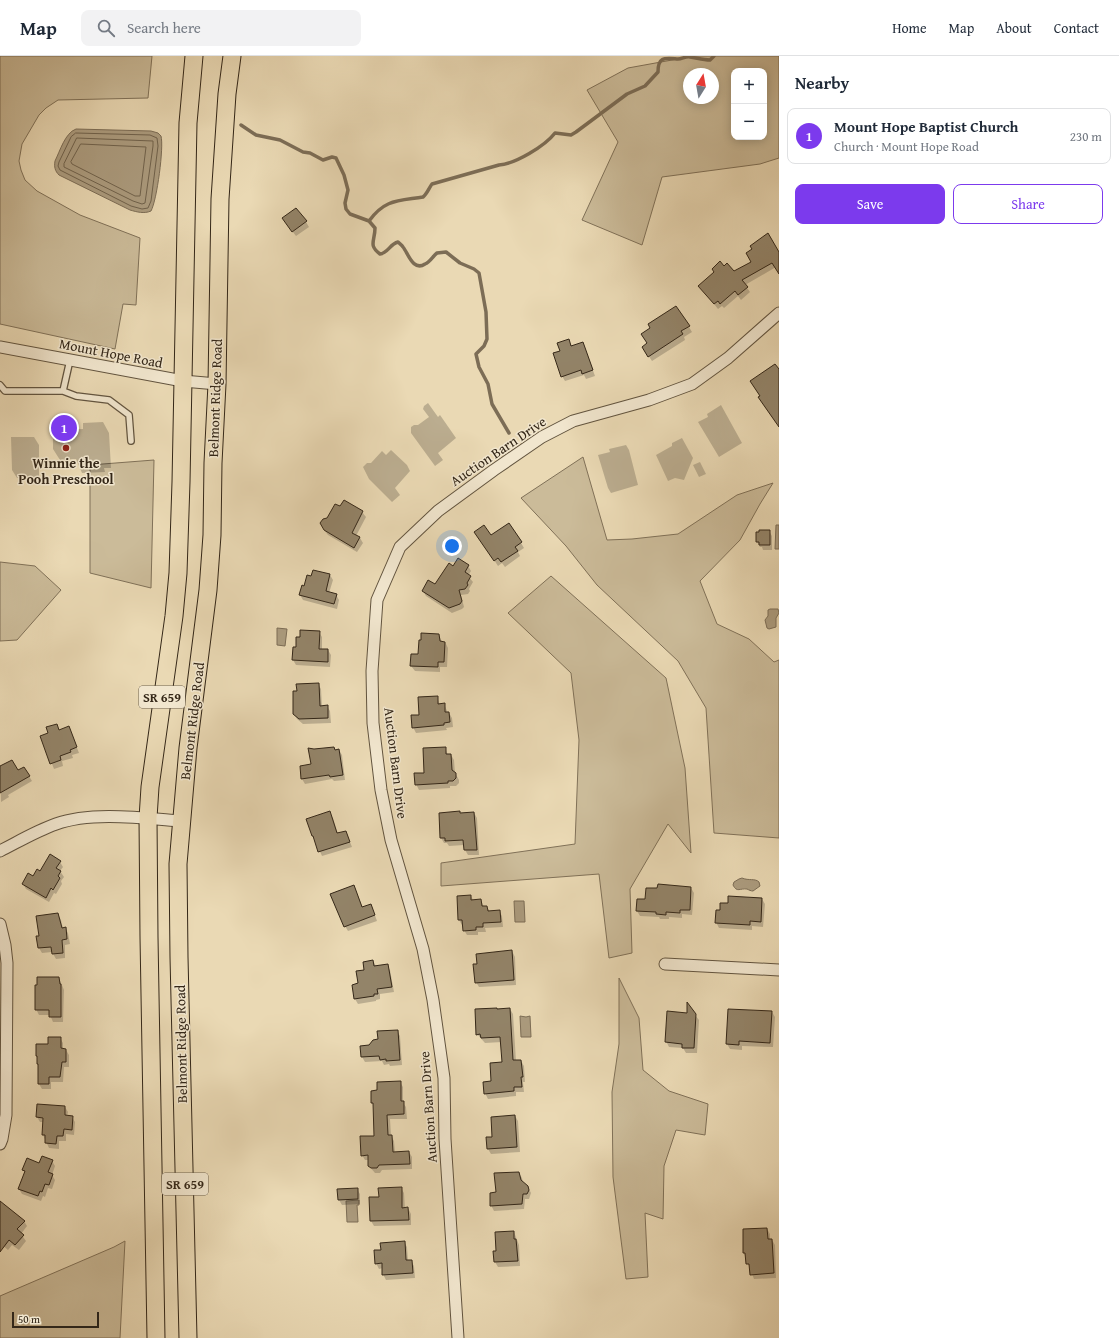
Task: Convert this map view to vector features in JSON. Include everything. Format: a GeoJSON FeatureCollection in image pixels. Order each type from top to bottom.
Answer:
{"type":"FeatureCollection","features":[{"type":"Feature","properties":{"kind":"main road","name":"SR 659"},"geometry":{"type":"LineString","coordinates":[[156,1338],[148,938],[148,818],[150,788],[174,616],[178,572],[180,537],[188,123],[194,56]]}},
{"type":"Feature","properties":{"kind":"main road","name":"Belmont Ridge Road"},"geometry":{"type":"LineString","coordinates":[[188,1338],[178,864],[188,748],[208,590],[212,535],[220,199],[227,94],[232,56]]}},
{"type":"Feature","properties":{"kind":"street","name":"Auction Barn Drive"},"geometry":{"type":"LineString","coordinates":[[458,1338],[445,1139],[444,1078],[433,1000],[423,949],[388,826],[381,790],[373,723],[372,671],[377,600],[400,547],[438,510],[542,437],[572,421],[649,400],[692,384],[728,358],[779,312]]}},
{"type":"Feature","properties":{"kind":"street","name":"Mount Hope Road"},"geometry":{"type":"LineString","coordinates":[[0,347],[183,381],[216,384]]}},
{"type":"Feature","properties":{"kind":"street"},"geometry":{"type":"LineString","coordinates":[[0,850],[56,824],[76,819],[105,817],[148,818],[181,821]]}},
{"type":"Feature","properties":{"kind":"street"},"geometry":{"type":"LineString","coordinates":[[0,924],[5,945],[7,963],[3,1085],[6,1116],[0,1144]]}},
{"type":"Feature","properties":{"kind":"street"},"geometry":{"type":"LineString","coordinates":[[665,964],[779,970]]}},
{"type":"Feature","properties":{"kind":"lane"},"geometry":{"type":"LineString","coordinates":[[62,392],[70,360]]}},
{"type":"Feature","properties":{"kind":"lane"},"geometry":{"type":"LineString","coordinates":[[0,385],[4,391],[62,392],[76,396],[109,400],[130,415],[131,441]]}},
{"type":"Feature","properties":{"kind":"shaded area"},"geometry":{"type":"Polygon","coordinates":[[[0,56],[152,56],[148,98],[58,100],[39,115],[22,144],[19,161],[25,180],[37,191],[80,215],[140,238],[136,305],[123,304],[115,349],[0,324],[0,56]]]}},
{"type":"Feature","properties":{"kind":"shaded area"},"geometry":{"type":"Polygon","coordinates":[[[694,56],[779,56],[779,158],[760,164],[662,177],[642,245],[582,220],[618,142],[587,90],[628,68],[694,56]]]}},
{"type":"Feature","properties":{"kind":"shaded area"},"geometry":{"type":"Polygon","coordinates":[[[583,457],[607,540],[678,534],[737,495],[773,483],[740,540],[700,581],[717,624],[749,639],[774,662],[779,660],[779,838],[714,833],[706,708],[678,661],[597,585],[566,546],[521,498],[583,457]]]}},
{"type":"Feature","properties":{"kind":"shaded area"},"geometry":{"type":"Polygon","coordinates":[[[154,460],[151,588],[90,573],[90,465],[154,460]]]}},
{"type":"Feature","properties":{"kind":"shaded area"},"geometry":{"type":"Polygon","coordinates":[[[0,562],[35,566],[61,590],[17,640],[0,641],[0,562]]]}},
{"type":"Feature","properties":{"kind":"shaded area"},"geometry":{"type":"Polygon","coordinates":[[[551,576],[666,678],[685,768],[691,853],[668,824],[630,889],[632,953],[609,958],[599,874],[441,886],[441,863],[575,844],[579,740],[571,673],[508,613],[551,576]]]}},
{"type":"Feature","properties":{"kind":"shaded area"},"geometry":{"type":"Polygon","coordinates":[[[619,978],[639,1018],[643,1070],[669,1091],[708,1104],[705,1135],[676,1130],[664,1166],[663,1219],[645,1213],[648,1277],[626,1279],[613,1177],[612,1092],[619,1044],[619,978]]]}},
{"type":"Feature","properties":{"kind":"shaded area"},"geometry":{"type":"Polygon","coordinates":[[[125,1241],[120,1338],[0,1338],[0,1296],[125,1241]]]}},
{"type":"Feature","properties":{"kind":"water"},"geometry":{"type":"Polygon","coordinates":[[[76,129],[151,131],[158,133],[161,136],[162,151],[159,174],[156,196],[151,211],[143,213],[130,210],[59,175],[55,169],[55,161],[66,138],[76,129]]]}},
{"type":"Feature","properties":{"kind":"water"},"geometry":{"type":"Polygon","coordinates":[[[776,525],[779,525],[779,549],[775,549],[776,525]]]}},
{"type":"Feature","properties":{"kind":"water"},"geometry":{"type":"Polygon","coordinates":[[[778,609],[779,613],[776,618],[776,627],[769,629],[767,628],[765,620],[768,616],[768,610],[778,609]]]}},
{"type":"Feature","properties":{"kind":"water"},"geometry":{"type":"Polygon","coordinates":[[[277,628],[287,629],[285,646],[277,645],[277,628]]]}},
{"type":"Feature","properties":{"kind":"water"},"geometry":{"type":"Polygon","coordinates":[[[742,878],[757,881],[759,882],[760,886],[753,891],[747,889],[736,889],[733,885],[734,882],[742,878]]]}},
{"type":"Feature","properties":{"kind":"water"},"geometry":{"type":"Polygon","coordinates":[[[514,901],[524,901],[525,922],[515,922],[514,901]]]}},
{"type":"Feature","properties":{"kind":"water"},"geometry":{"type":"Polygon","coordinates":[[[520,1016],[530,1016],[531,1037],[521,1037],[520,1016]]]}},
{"type":"Feature","properties":{"kind":"water"},"geometry":{"type":"Polygon","coordinates":[[[359,1200],[359,1205],[357,1205],[358,1222],[347,1222],[346,1201],[359,1200]]]}},
{"type":"Feature","properties":{"kind":"building"},"geometry":{"type":"Polygon","coordinates":[[[296,208],[307,221],[292,232],[282,218],[296,208]]]}},
{"type":"Feature","properties":{"kind":"building"},"geometry":{"type":"Polygon","coordinates":[[[768,233],[779,252],[779,274],[772,263],[742,280],[748,287],[738,295],[735,291],[720,304],[718,301],[714,304],[698,286],[714,272],[712,269],[720,261],[724,266],[727,263],[734,271],[751,262],[746,253],[752,249],[750,246],[768,233]]]}},
{"type":"Feature","properties":{"kind":"building"},"geometry":{"type":"Polygon","coordinates":[[[676,306],[690,326],[681,331],[683,334],[648,357],[642,347],[647,343],[641,334],[650,328],[648,324],[676,306]]]}},
{"type":"Feature","properties":{"kind":"building"},"geometry":{"type":"Polygon","coordinates":[[[569,339],[571,346],[583,342],[593,370],[582,374],[581,370],[561,377],[553,353],[560,351],[557,343],[569,339]]]}},
{"type":"Feature","properties":{"kind":"building"},"geometry":{"type":"Polygon","coordinates":[[[775,364],[779,369],[779,427],[758,397],[760,396],[750,381],[775,364]]]}},
{"type":"Feature","properties":{"kind":"building"},"geometry":{"type":"Polygon","coordinates":[[[344,500],[363,511],[352,533],[360,537],[354,548],[324,530],[320,523],[323,519],[327,518],[335,504],[340,506],[344,500]]]}},
{"type":"Feature","properties":{"kind":"building"},"geometry":{"type":"Polygon","coordinates":[[[509,523],[522,542],[515,547],[518,551],[501,562],[498,558],[494,561],[474,532],[484,525],[491,535],[509,523]]]}},
{"type":"Feature","properties":{"kind":"building"},"geometry":{"type":"Polygon","coordinates":[[[759,530],[770,530],[770,545],[759,545],[759,542],[756,542],[756,532],[759,532],[759,530]]]}},
{"type":"Feature","properties":{"kind":"building"},"geometry":{"type":"Polygon","coordinates":[[[458,558],[469,565],[465,572],[471,576],[465,589],[459,590],[462,601],[460,604],[449,608],[422,591],[428,580],[435,584],[449,563],[453,566],[458,558]]]}},
{"type":"Feature","properties":{"kind":"building"},"geometry":{"type":"Polygon","coordinates":[[[313,570],[330,574],[326,591],[337,594],[334,604],[299,595],[302,585],[304,586],[307,575],[311,576],[313,570]]]}},
{"type":"Feature","properties":{"kind":"building"},"geometry":{"type":"Polygon","coordinates":[[[300,630],[320,631],[319,649],[328,649],[328,662],[292,660],[293,647],[296,647],[296,637],[300,637],[300,630]]]}},
{"type":"Feature","properties":{"kind":"building"},"geometry":{"type":"Polygon","coordinates":[[[421,633],[439,634],[440,641],[445,642],[444,662],[438,662],[438,667],[410,666],[411,654],[418,654],[421,633]]]}},
{"type":"Feature","properties":{"kind":"building"},"geometry":{"type":"Polygon","coordinates":[[[319,683],[320,706],[328,705],[328,718],[299,719],[293,714],[293,691],[297,691],[296,684],[319,683]]]}},
{"type":"Feature","properties":{"kind":"building"},"geometry":{"type":"Polygon","coordinates":[[[438,696],[438,704],[445,703],[445,712],[449,712],[450,722],[444,723],[444,725],[412,728],[411,715],[419,715],[418,697],[438,696]]]}},
{"type":"Feature","properties":{"kind":"building"},"geometry":{"type":"Polygon","coordinates":[[[57,724],[59,730],[69,726],[77,747],[70,750],[71,752],[60,756],[61,760],[50,764],[40,736],[48,733],[46,727],[57,724]]]}},
{"type":"Feature","properties":{"kind":"building"},"geometry":{"type":"Polygon","coordinates":[[[334,747],[335,750],[339,749],[343,775],[330,777],[329,775],[301,779],[300,766],[311,764],[308,748],[314,749],[334,747]]]}},
{"type":"Feature","properties":{"kind":"building"},"geometry":{"type":"Polygon","coordinates":[[[446,747],[446,754],[451,754],[452,770],[456,773],[456,778],[453,781],[448,781],[448,783],[415,785],[414,773],[424,773],[423,748],[446,747]]]}},
{"type":"Feature","properties":{"kind":"building"},"geometry":{"type":"Polygon","coordinates":[[[12,760],[18,770],[24,767],[30,776],[0,793],[0,766],[12,760]]]}},
{"type":"Feature","properties":{"kind":"building"},"geometry":{"type":"Polygon","coordinates":[[[330,811],[337,833],[346,831],[350,842],[318,852],[306,819],[330,811]]]}},
{"type":"Feature","properties":{"kind":"building"},"geometry":{"type":"Polygon","coordinates":[[[460,811],[460,813],[474,812],[477,850],[464,850],[463,840],[445,841],[445,838],[440,838],[439,813],[460,811]]]}},
{"type":"Feature","properties":{"kind":"building"},"geometry":{"type":"Polygon","coordinates":[[[50,854],[61,861],[56,868],[61,871],[58,876],[60,878],[53,890],[51,888],[46,898],[22,884],[28,873],[33,876],[37,869],[40,871],[50,854]]]}},
{"type":"Feature","properties":{"kind":"building"},"geometry":{"type":"Polygon","coordinates":[[[658,884],[691,887],[690,910],[680,910],[680,913],[666,912],[666,915],[656,914],[656,912],[636,911],[637,899],[645,899],[646,888],[657,888],[658,884]]]}},
{"type":"Feature","properties":{"kind":"building"},"geometry":{"type":"Polygon","coordinates":[[[354,885],[362,907],[371,904],[375,915],[344,927],[330,894],[354,885]]]}},
{"type":"Feature","properties":{"kind":"building"},"geometry":{"type":"Polygon","coordinates":[[[471,895],[471,900],[481,899],[482,906],[487,906],[488,911],[500,910],[501,922],[483,923],[483,927],[476,927],[476,930],[463,931],[462,920],[458,920],[457,896],[471,895]]]}},
{"type":"Feature","properties":{"kind":"building"},"geometry":{"type":"Polygon","coordinates":[[[728,896],[762,898],[761,922],[750,921],[750,925],[715,923],[716,910],[720,910],[720,903],[728,903],[728,896]]]}},
{"type":"Feature","properties":{"kind":"building"},"geometry":{"type":"Polygon","coordinates":[[[58,913],[62,928],[66,927],[67,939],[62,940],[63,953],[52,954],[51,947],[38,948],[36,936],[39,936],[36,916],[58,913]]]}},
{"type":"Feature","properties":{"kind":"building"},"geometry":{"type":"Polygon","coordinates":[[[512,950],[514,980],[475,983],[473,964],[477,964],[476,954],[512,950]]]}},
{"type":"Feature","properties":{"kind":"building"},"geometry":{"type":"Polygon","coordinates":[[[373,960],[374,966],[388,964],[392,987],[377,989],[378,994],[374,994],[374,996],[354,999],[352,985],[358,983],[356,971],[364,970],[363,962],[373,960]]]}},
{"type":"Feature","properties":{"kind":"building"},"geometry":{"type":"Polygon","coordinates":[[[37,977],[59,977],[61,984],[61,1017],[49,1017],[49,1010],[35,1010],[35,985],[37,985],[37,977]]]}},
{"type":"Feature","properties":{"kind":"building"},"geometry":{"type":"Polygon","coordinates":[[[687,1002],[696,1014],[694,1048],[682,1048],[682,1044],[665,1042],[667,1011],[687,1013],[687,1002]]]}},
{"type":"Feature","properties":{"kind":"building"},"geometry":{"type":"Polygon","coordinates":[[[510,1008],[513,1060],[521,1060],[523,1077],[521,1077],[522,1087],[514,1087],[514,1091],[484,1094],[483,1082],[491,1081],[490,1063],[502,1062],[500,1037],[481,1038],[480,1034],[476,1035],[475,1009],[510,1008]]]}},
{"type":"Feature","properties":{"kind":"building"},"geometry":{"type":"Polygon","coordinates":[[[728,1009],[772,1011],[770,1043],[739,1041],[739,1045],[726,1044],[728,1009]]]}},
{"type":"Feature","properties":{"kind":"building"},"geometry":{"type":"Polygon","coordinates":[[[398,1030],[400,1060],[380,1060],[379,1056],[361,1057],[360,1046],[369,1045],[373,1040],[378,1039],[377,1031],[398,1030]]]}},
{"type":"Feature","properties":{"kind":"building"},"geometry":{"type":"Polygon","coordinates":[[[48,1037],[61,1037],[61,1048],[66,1049],[66,1062],[62,1062],[60,1077],[49,1077],[49,1084],[38,1084],[36,1044],[48,1044],[48,1037]]]}},
{"type":"Feature","properties":{"kind":"building"},"geometry":{"type":"Polygon","coordinates":[[[401,1081],[401,1101],[404,1101],[404,1114],[387,1115],[388,1135],[392,1135],[393,1152],[409,1151],[410,1164],[379,1165],[377,1168],[371,1168],[368,1166],[368,1155],[361,1156],[360,1136],[374,1136],[371,1091],[377,1090],[377,1082],[401,1081]]]}},
{"type":"Feature","properties":{"kind":"building"},"geometry":{"type":"Polygon","coordinates":[[[37,1104],[65,1106],[65,1115],[73,1116],[72,1130],[64,1129],[63,1136],[57,1136],[56,1144],[45,1143],[45,1135],[42,1135],[43,1118],[36,1117],[37,1104]]]}},
{"type":"Feature","properties":{"kind":"building"},"geometry":{"type":"Polygon","coordinates":[[[515,1115],[517,1147],[487,1149],[486,1137],[492,1137],[491,1117],[515,1115]]]}},
{"type":"Feature","properties":{"kind":"building"},"geometry":{"type":"Polygon","coordinates":[[[42,1156],[53,1160],[48,1172],[53,1174],[49,1185],[45,1184],[42,1192],[40,1191],[38,1196],[18,1189],[25,1171],[22,1170],[27,1158],[39,1163],[42,1156]]]}},
{"type":"Feature","properties":{"kind":"building"},"geometry":{"type":"Polygon","coordinates":[[[519,1172],[521,1180],[528,1186],[529,1190],[527,1194],[523,1194],[522,1204],[490,1206],[490,1193],[496,1192],[494,1173],[519,1172]]]}},
{"type":"Feature","properties":{"kind":"building"},"geometry":{"type":"Polygon","coordinates":[[[402,1187],[402,1208],[408,1207],[409,1220],[370,1221],[369,1197],[379,1197],[378,1188],[402,1187]]]}},
{"type":"Feature","properties":{"kind":"building"},"geometry":{"type":"Polygon","coordinates":[[[358,1188],[358,1199],[338,1200],[337,1189],[358,1188]]]}},
{"type":"Feature","properties":{"kind":"building"},"geometry":{"type":"Polygon","coordinates":[[[0,1201],[25,1221],[17,1229],[24,1235],[15,1245],[9,1240],[0,1252],[0,1201]]]}},
{"type":"Feature","properties":{"kind":"building"},"geometry":{"type":"Polygon","coordinates":[[[767,1228],[768,1239],[772,1239],[774,1273],[750,1275],[749,1264],[746,1264],[745,1253],[743,1253],[743,1229],[767,1228]]]}},
{"type":"Feature","properties":{"kind":"building"},"geometry":{"type":"Polygon","coordinates":[[[514,1231],[518,1261],[494,1262],[493,1251],[496,1251],[495,1232],[514,1231]]]}},
{"type":"Feature","properties":{"kind":"building"},"geometry":{"type":"Polygon","coordinates":[[[405,1241],[406,1260],[412,1260],[413,1273],[382,1275],[382,1263],[375,1264],[374,1250],[381,1250],[380,1243],[405,1241]]]}},
{"type":"Feature","properties":{"kind":"waterway"},"geometry":{"type":"LineString","coordinates":[[369,221],[381,209],[393,202],[423,197],[432,184],[506,164],[521,158],[537,149],[555,133],[571,135],[627,94],[645,86],[658,72],[659,63],[663,59],[680,59],[688,57],[710,60],[714,56]]}},
{"type":"Feature","properties":{"kind":"waterway"},"geometry":{"type":"LineString","coordinates":[[241,125],[256,135],[280,140],[323,160],[332,157],[336,158],[344,175],[348,190],[345,203],[346,209],[350,214],[369,221],[375,228],[373,245],[376,251],[380,254],[398,242],[403,246],[411,261],[417,266],[427,263],[437,253],[446,252],[460,263],[474,269],[479,273],[486,312],[487,339],[484,346],[476,354],[479,367],[488,384],[492,404],[509,433]]}},
{"type":"Feature","properties":{"kind":"place","name":"Mount Hope Baptist Church"},"geometry":{"type":"Point","coordinates":[64,428]}},
{"type":"Feature","properties":{"kind":"place","name":"Winnie the Pooh Preschool"},"geometry":{"type":"Point","coordinates":[66,448]}}]}
